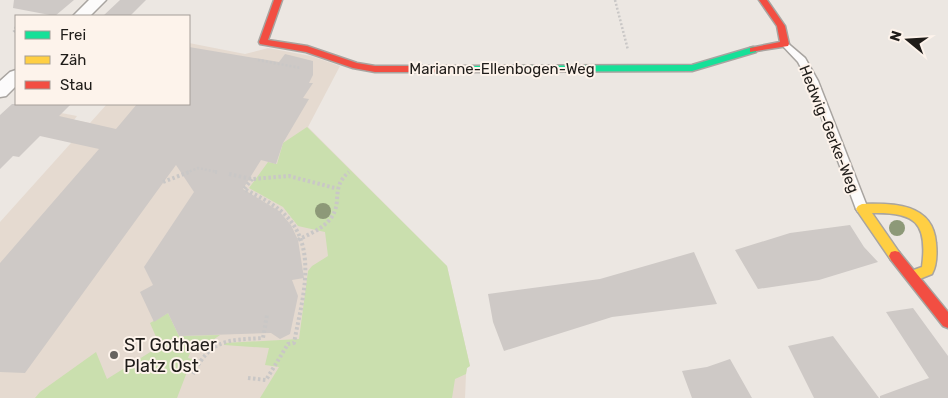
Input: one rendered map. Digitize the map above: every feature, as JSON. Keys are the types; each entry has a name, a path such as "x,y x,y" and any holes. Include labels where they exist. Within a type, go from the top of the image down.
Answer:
{"street":[{"path":"82,15 98,0"},
{"name":"Marianne-Ellenbogen-Weg","path":"278,0 263,42 307,49 368,69 692,68 764,47 785,44"},
{"name":"Hedwig-Gerke-Weg","path":"763,0 784,32 785,44"},
{"path":"0,91 15,77"},
{"name":"Hedwig-Gerke-Weg","path":"912,276 924,274 928,270 931,238 924,225 914,216 900,209 884,207 862,209 882,240 948,322"}],"lane":[{"name":"Hedwig-Gerke-Weg","path":"785,44 802,60 813,81 862,209"}],"path":[{"path":"615,0 633,68"},
{"path":"163,182 198,168 217,172"},
{"path":"300,239 332,218 336,209 335,188 338,180 349,172"},
{"path":"229,174 252,179 289,176 335,188"},
{"path":"248,378 266,380 288,344 294,343 307,256 292,221 280,208 244,189 252,179"},
{"path":"193,374 201,355 222,340 263,338 267,315"}],"shaded area":[{"path":"190,43 245,54 268,48 311,56 340,66 308,127 447,266 470,366 467,368 466,374 465,398 0,398 0,222 71,143 56,112 77,116 74,120 90,123 106,105 190,105"}],"green space":[{"path":"307,127 447,266 470,366 467,368 466,374 455,379 452,398 260,398 279,367 265,365 269,348 224,345 224,343 299,339 308,271 312,266 328,256 325,232 298,226 283,207 249,188 268,162 277,164 283,143"},
{"path":"168,313 179,336 220,335 206,345 193,345 188,358 192,359 177,398 35,398 40,392 96,352 107,379 160,346 150,323"}],"building":[{"path":"14,0 74,0 56,15 13,8"},
{"path":"120,0 146,0 131,15 104,15"},
{"path":"190,47 279,62 285,54 313,61 313,75 309,83 313,83 303,98 309,99 283,143 276,164 261,160 243,189 279,211 291,225 298,240 304,278 292,280 298,296 290,334 280,339 271,333 179,336 168,313 154,322 140,292 153,285 144,267 194,192 176,165 25,373 0,372 0,263 99,149 40,136 19,157 13,156 0,169 0,115 12,104 70,105 59,116 116,129 136,105 190,105"},
{"path":"850,225 864,247 878,262 819,280 758,289 735,250 790,233"},
{"path":"694,252 717,304 612,317 504,351 493,322 488,294 600,279"},
{"path":"913,308 948,356 948,398 880,398 880,396 929,378 886,312"},
{"path":"833,336 879,398 814,398 788,346"},
{"path":"730,359 752,398 692,398 682,371 707,367"}],"traffic: fast":[{"path":"463,69 692,68 753,50"}],"traffic: slow":[{"path":"895,256 862,209 880,208 908,212 918,217 925,225 929,236 928,270 912,276"}],"traffic: jam":[{"path":"278,0 263,42 307,49 356,66 375,69 463,69"},
{"path":"753,50 785,44 781,26 763,0"},
{"path":"895,256 948,322"}],"place":[{"name":"ST Gothaer Platz Ost","path":"114,355"}]}
